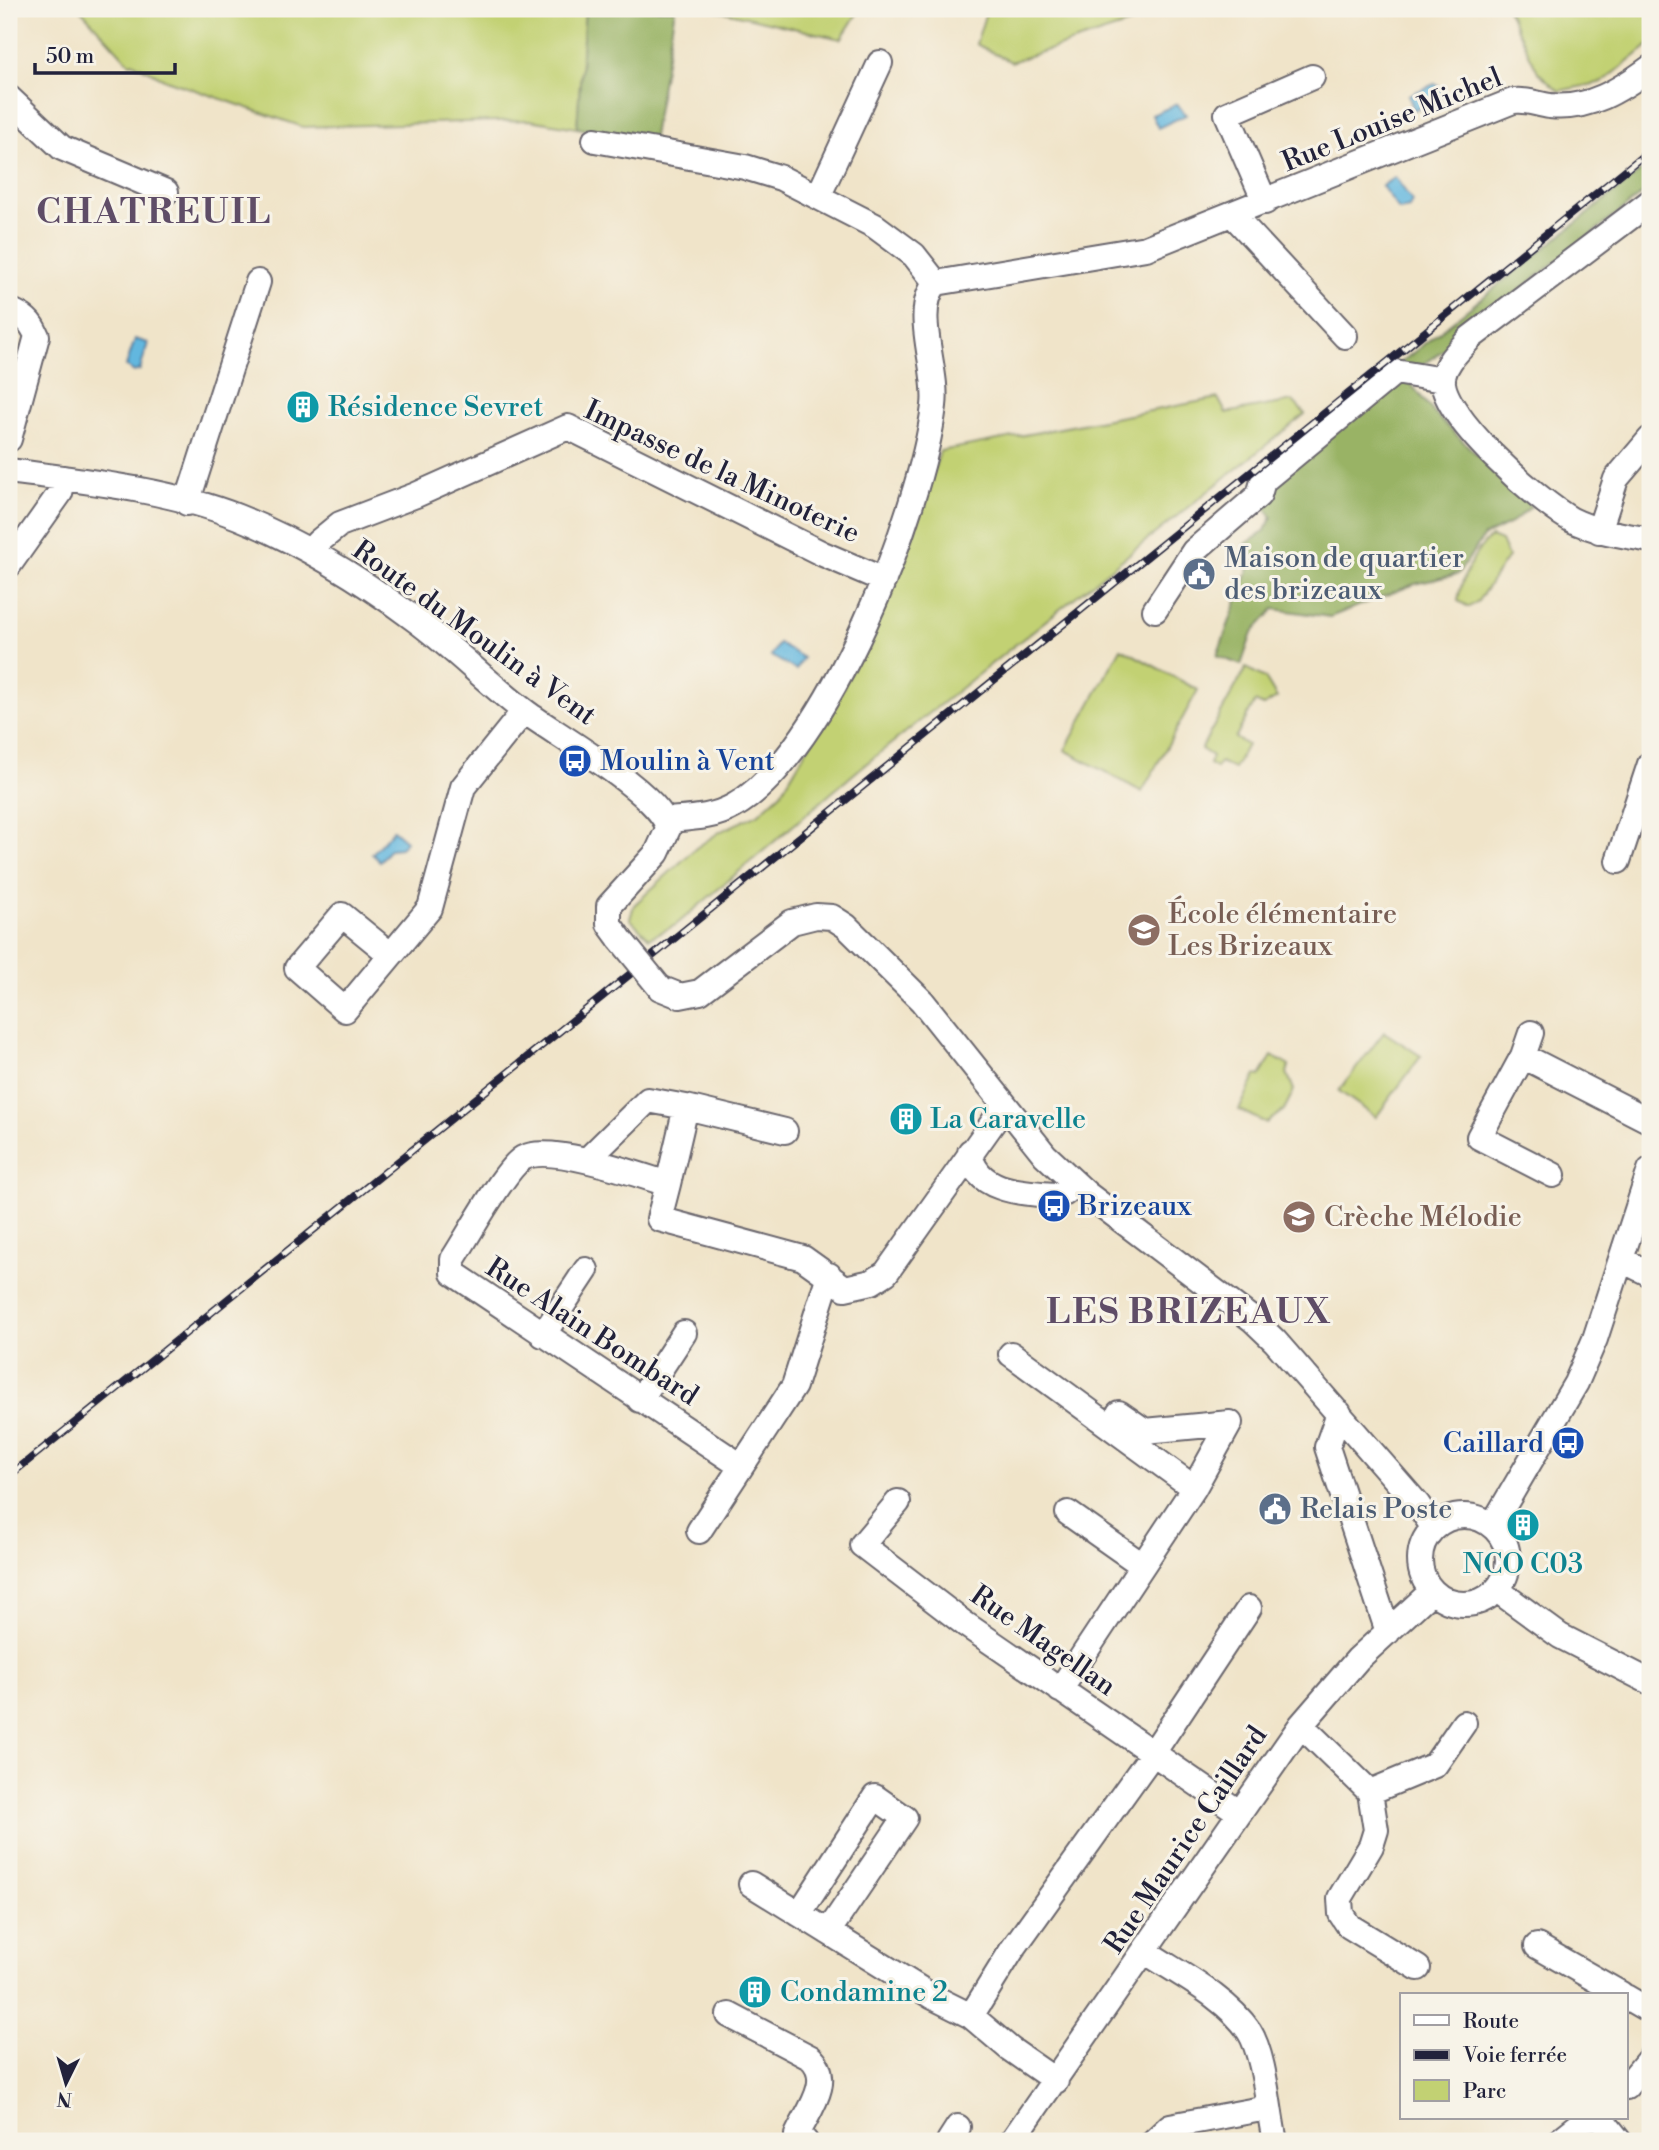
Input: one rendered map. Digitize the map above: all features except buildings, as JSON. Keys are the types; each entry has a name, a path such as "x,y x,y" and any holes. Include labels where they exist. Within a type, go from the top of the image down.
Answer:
{"street":[{"path":"819,195 880,64"},
{"name":"Rue Louise Michel","path":"936,283 1122,253 1179,237 1513,101 1526,99 1547,106 1590,103 1610,94 1650,68"},
{"path":"1265,202 1227,114 1312,77"},
{"path":"9,98 62,148 166,192"},
{"path":"595,140 746,167 819,195 875,226 914,255 936,283 928,293 925,317 934,374 931,427 884,580 841,672 794,750 754,791 715,816 667,820 666,838 657,853 609,906 609,923 660,988 680,996 700,992 792,922 816,916 832,917 846,926 922,1001 1004,1107 1075,1184 1253,1320 1298,1364 1418,1505 1434,1528"},
{"path":"1650,202 1471,338 1447,363 1443,380 1443,393 1456,414 1516,479 1548,506 1599,531 1650,540"},
{"path":"1233,215 1345,336"},
{"path":"187,503 258,282"},
{"path":"9,310 22,315 31,323 37,337 9,439"},
{"path":"1155,610 1194,551 1259,495 1263,481 1395,372 1443,380"},
{"name":"Impasse de la Minoterie","path":"311,552 318,542 340,524 416,495 568,427 811,548 884,580"},
{"path":"1599,531 1616,479 1650,439"},
{"name":"Route du Moulin à Vent","path":"9,471 64,478 187,503 234,516 311,552 414,618 524,711 641,794 667,820"},
{"path":"9,565 60,494 64,478"},
{"path":"391,955 430,908 463,787 524,711"},
{"path":"1618,861 1650,764"},
{"path":"1553,1175 1479,1137 1527,1044 1650,1121"},
{"path":"668,1184 587,1160 648,1100 785,1131"},
{"path":"686,1107 659,1219 803,1258 845,1288 873,1282 886,1273 1004,1107"},
{"path":"970,1152 975,1172 982,1180 996,1186 1056,1195 1065,1193 1075,1184"},
{"name":"Rue Alain Bombard","path":"587,1160 535,1154 514,1165 453,1259 453,1273 462,1282 741,1466"},
{"path":"1492,1526 1576,1383 1595,1339 1650,1170"},
{"path":"1622,1261 1650,1274"},
{"path":"543,1335 586,1270"},
{"path":"699,1531 794,1386 829,1275"},
{"path":"640,1399 684,1333"},
{"path":"1011,1354 1194,1488"},
{"path":"1045,1379 1070,1379 1145,1431 1230,1423 1194,1488 1060,1690"},
{"path":"1339,1413 1327,1447 1388,1632"},
{"name":"Rue Magellan","path":"898,1502 862,1545 965,1624 1240,1812"},
{"path":"1068,1513 1142,1565"},
{"path":"1456,1517 1481,1519 1492,1526 1504,1543 1509,1564 1497,1590 1486,1600 1472,1604 1443,1600 1432,1591 1420,1566 1425,1539 1434,1528 1456,1517"},
{"path":"1497,1590 1560,1636 1650,1682"},
{"name":"Rue Maurice Caillard","path":"1012,2141 1301,1726 1358,1659 1432,1591"},
{"path":"971,2016 1012,1950 1153,1753 1250,1608"},
{"path":"1370,1792 1435,1765 1464,1723"},
{"path":"1301,1726 1370,1792 1376,1830 1371,1846 1340,1898 1341,1914 1349,1926 1418,1968"},
{"path":"800,1914 875,1797 905,1818 828,1932"},
{"path":"751,1884 933,1997 971,2016 1010,2049 1056,2081"},
{"path":"1537,1946 1619,1993"},
{"path":"1146,1952 1226,2007 1249,2031 1258,2056 1275,2141"},
{"path":"1628,1998 1650,2011"},
{"path":"729,2015 811,2058 819,2066 821,2084 797,2135 805,2141"},
{"path":"1628,2085 1650,2058"},
{"path":"1154,2141 1170,2126 1267,2108"},
{"path":"1559,2141 1587,2119 1594,2118"},
{"path":"1601,2118 1619,2141"}],"green space":[{"path":"80,9 585,9 577,128 530,120 303,127 166,80 132,62 130,64"},
{"path":"585,9 675,9 652,142 577,128"},
{"path":"712,9 860,9 841,39"},
{"path":"987,9 1176,9 1011,62 976,44"},
{"path":"1507,9 1650,9 1650,44 1603,82 1559,91 1538,72"},
{"path":"1650,164 1650,188 1433,358 1404,375 1435,414 1531,507 1511,523 1484,536 1458,574 1415,584 1330,617 1274,609 1252,633 1241,665 1217,656 1249,568 1244,545 1264,532 1272,517 1256,495 1379,380"},
{"path":"1218,398 1226,413 1293,401 1305,414 862,767 676,925 649,938 630,919 634,905 696,848 721,831 758,814 781,793 841,692 914,532 940,451"},
{"path":"1491,537 1501,541 1508,557 1478,601 1469,607 1458,601 1462,584 1474,557"},
{"path":"1121,648 1198,690 1142,792 1065,750"},
{"path":"1246,668 1265,678 1277,698 1263,706 1255,702 1235,738 1247,745 1234,769 1220,762 1216,768 1209,764 1212,756 1201,749"},
{"path":"1384,1032 1421,1056 1376,1117 1339,1091"},
{"path":"1272,1056 1289,1066 1287,1073 1294,1090 1284,1110 1266,1123 1239,1110 1256,1075 1260,1076"}],"water":[{"path":"1435,84 1441,88 1441,98 1414,110 1408,95"},
{"path":"1177,104 1186,115 1158,128 1152,115"},
{"path":"1395,177 1412,201 1409,208 1399,210 1382,186"},
{"path":"135,339 148,343 140,370 134,372 126,366"},
{"path":"779,643 803,658 796,670 771,656"},
{"path":"393,830 406,841 400,848 390,849 380,861 372,854"}],"railway":[{"path":"9,1476 1650,150"}],"place":[{"name":"Résidence Sevret","path":"303,407"},
{"name":"Maison de quartier des brizeaux","path":"1199,574"},
{"name":"Moulin à Vent","path":"575,761"},
{"name":"École élémentaire Les Brizeaux","path":"1144,930"},
{"name":"La Caravelle","path":"906,1119"},
{"name":"Brizeaux","path":"1054,1206"},
{"name":"Crèche Mélodie","path":"1299,1217"},
{"name":"Caillard","path":"1568,1443"},
{"name":"Relais Poste","path":"1275,1509"},
{"name":"NCO C03","path":"1523,1525"},
{"name":"Condamine 2","path":"755,1992"}],"district":[{"name":"CHATREUIL","path":"154,212"},
{"name":"LES BRIZEAUX","path":"1189,1312"}]}
